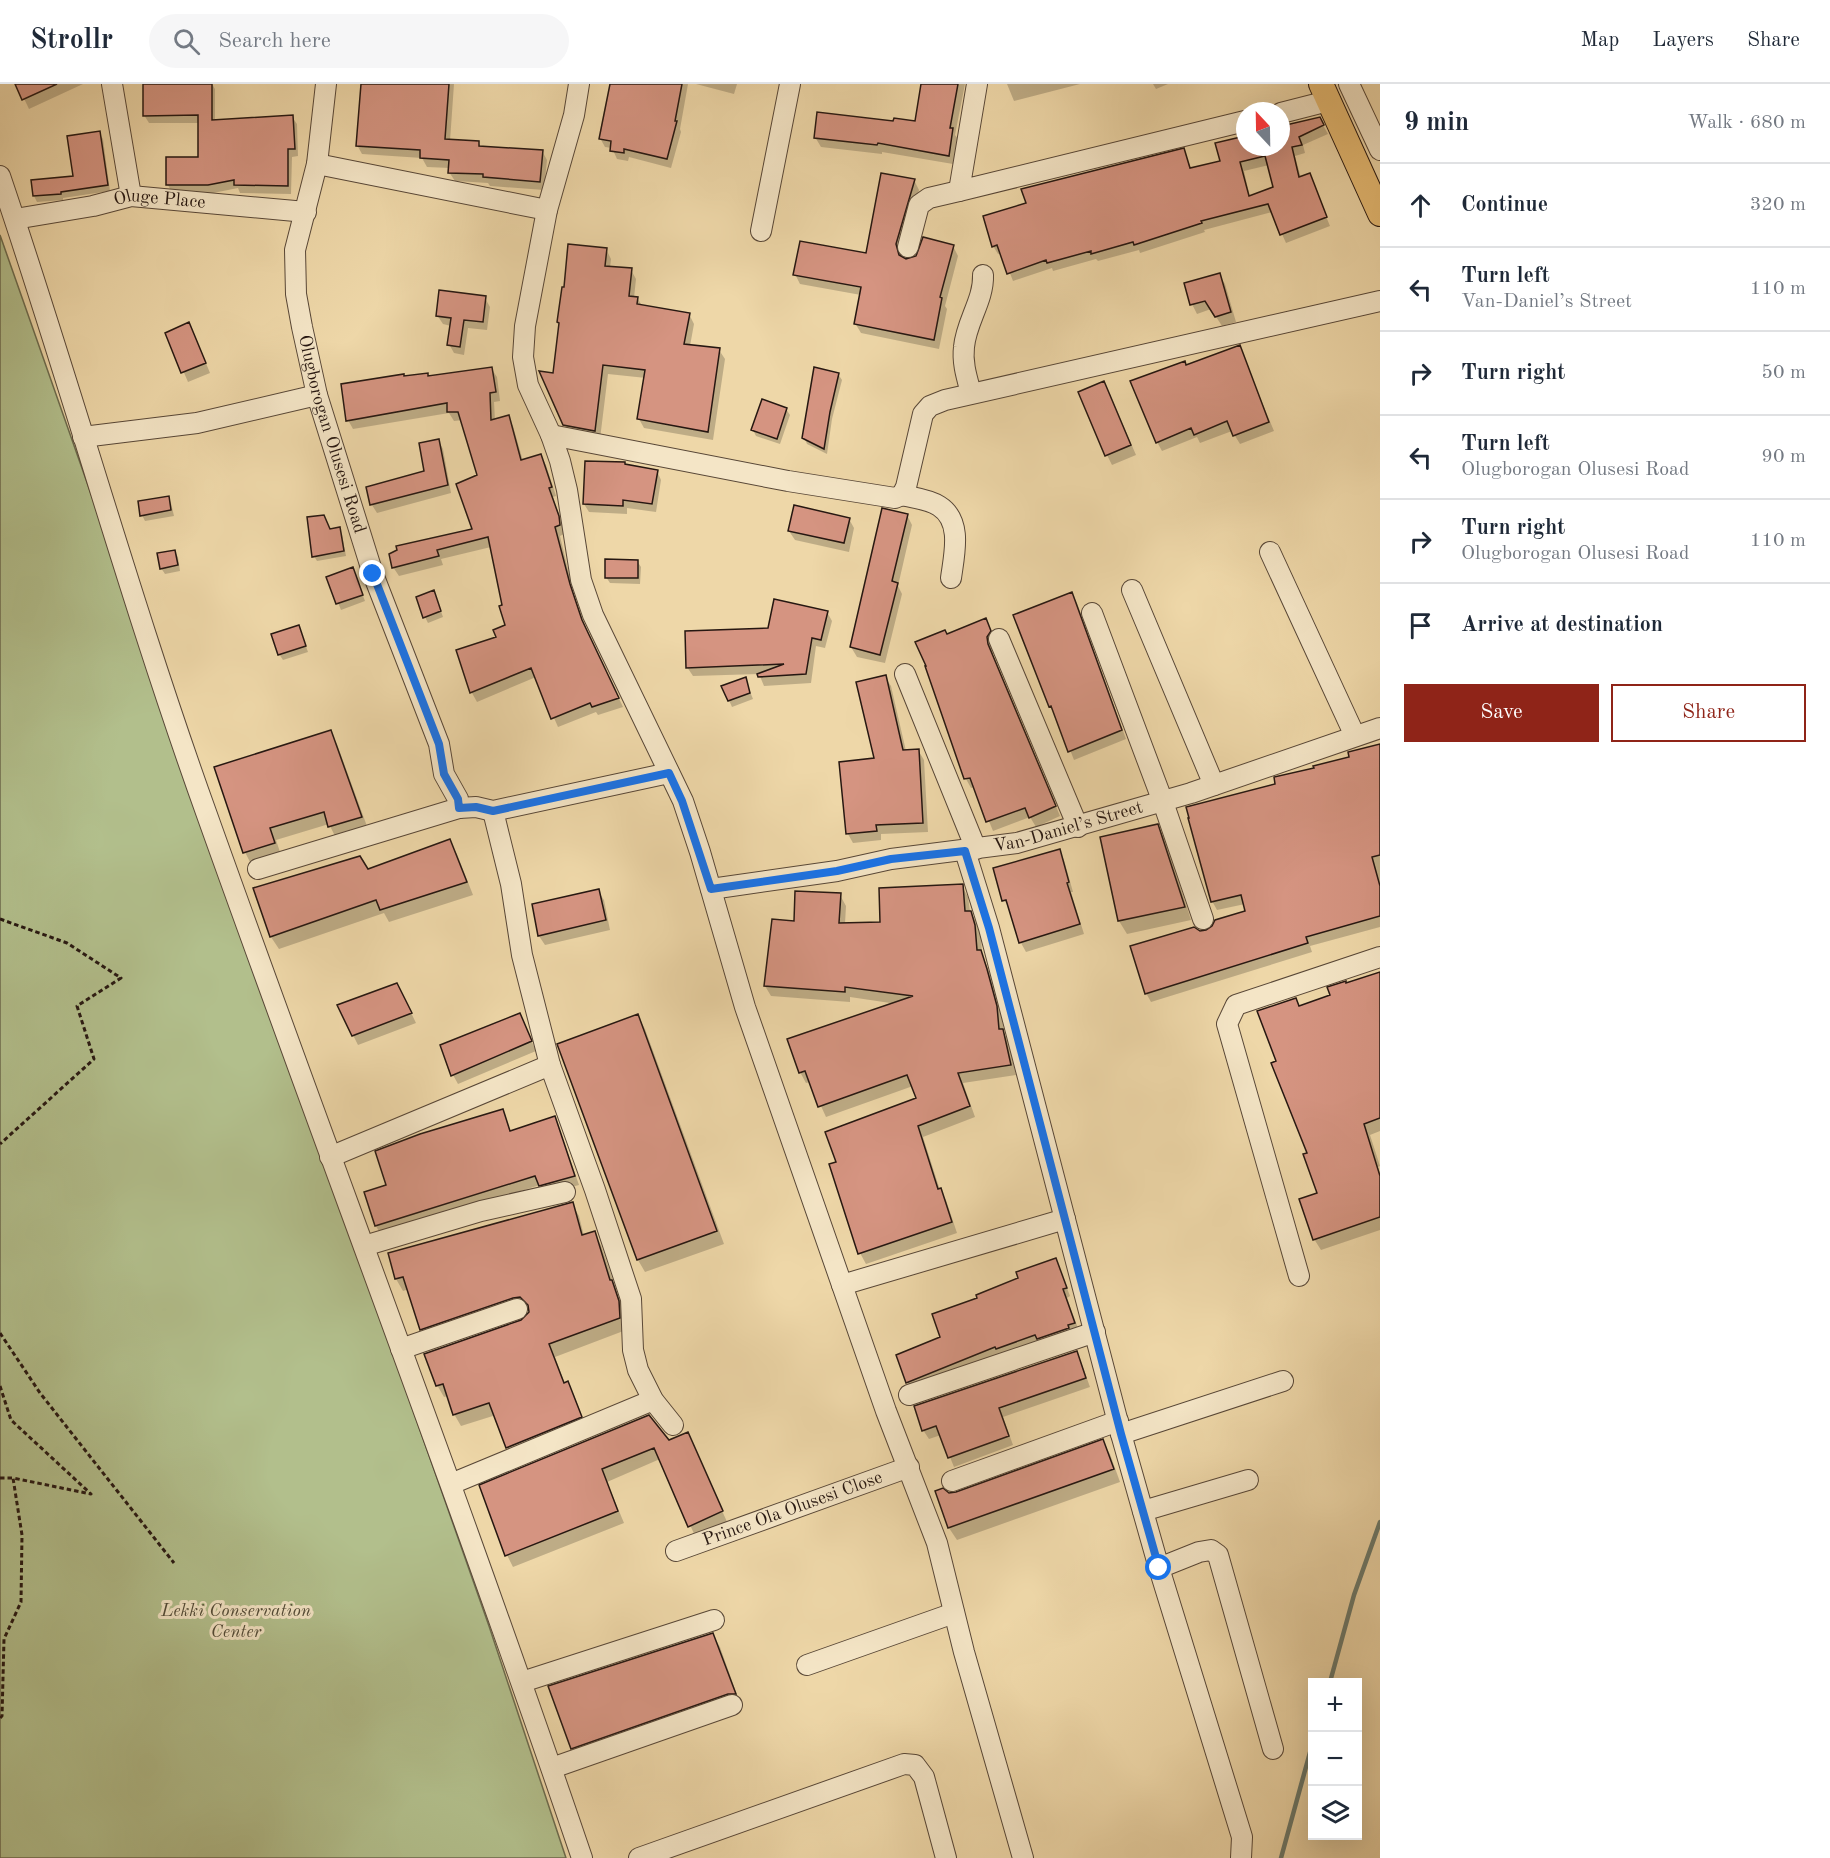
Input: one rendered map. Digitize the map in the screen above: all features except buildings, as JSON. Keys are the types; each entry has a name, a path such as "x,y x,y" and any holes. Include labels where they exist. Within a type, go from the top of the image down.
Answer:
{"main road":[{"path":"1325,93 1380,214"}],"street":[{"path":"112,84 131,196"},
{"name":"Olugborogan Olusesi Road","path":"326,84 316,164 306,213 295,250 296,294 317,395 373,574 439,744 444,774 458,799 459,808"},
{"path":"579,84 574,115 547,210 525,327 523,357 528,385 560,461 567,490 581,580 593,615 682,801 711,889 745,1007 886,1411 938,1543 954,1613 1023,1858"},
{"path":"761,231 790,84"},
{"path":"959,191 977,84"},
{"path":"1349,84 1380,150"},
{"path":"1290,109 1325,93"},
{"path":"1343,133 1367,122"},
{"path":"908,247 919,205 929,198 1236,123"},
{"path":"316,164 547,210"},
{"path":"0,176 120,557 206,813 451,1484 582,1858"},
{"name":"Oluge Place","path":"15,219 93,206 131,196 306,213"},
{"path":"971,393 964,367 963,348 984,286 983,275"},
{"path":"902,495 906,487 923,414 930,406 971,393 1380,301"},
{"path":"83,437 197,423 317,395"},
{"path":"551,435 886,498 902,495 939,506 949,514 954,527 955,544 951,578"},
{"path":"1270,552 1355,736"},
{"path":"1132,590 1214,785"},
{"path":"1092,613 1163,802 1203,919"},
{"path":"999,639 1078,827"},
{"path":"905,674 970,850 1119,1428 1159,1568 1242,1837 1241,1858"},
{"name":"Van-Daniel’s Street","path":"711,889 837,871 891,859 1017,843 1163,802 1380,728"},
{"path":"258,869 459,808 476,807 493,811 669,773"},
{"path":"493,811 511,884 522,956 550,1065 596,1190 631,1299 633,1350 638,1370 653,1400 673,1425"},
{"path":"1299,1276 1227,1024 1236,1005 1380,957"},
{"path":"330,1157 550,1065"},
{"path":"364,1246 481,1211 565,1192"},
{"path":"842,1285 1065,1219"},
{"path":"401,1349 517,1309"},
{"path":"909,1395 1095,1332"},
{"path":"952,1481 1119,1428 1282,1381"},
{"path":"451,1484 653,1400"},
{"name":"Prince Ola Olusesi Close","path":"676,1551 909,1467"},
{"path":"1143,1511 1248,1480"},
{"path":"1159,1568 1199,1552 1211,1550 1218,1555 1273,1749"},
{"path":"807,1665 954,1613"},
{"path":"522,1682 714,1620"},
{"path":"552,1768 732,1705"},
{"path":"639,1858 685,1850 904,1764 915,1765 924,1777 946,1858"}],"path":[{"path":"0,919 67,943 121,978 77,1006 93,1059 0,1144"},
{"path":"0,1333 40,1393 174,1563"},
{"path":"0,1386 11,1420 91,1494 13,1478 0,1478"},
{"path":"0,1718 2,1716 4,1639 21,1602 22,1535 13,1478"}],"green space":[{"name":"Lekki Conservation Center","path":"0,235 489,1626 566,1858 0,1858"}],"waterway":[{"path":"1331,1678 1354,1595 1380,1522"},
{"path":"1281,1858 1308,1760"}],"route":[{"path":"373,574 439,744 444,774 458,799 459,808 466,806 493,811 669,773 682,801 711,889 837,871 891,859 965,851 989,928 1115,1403 1121,1434 1159,1568"}]}
